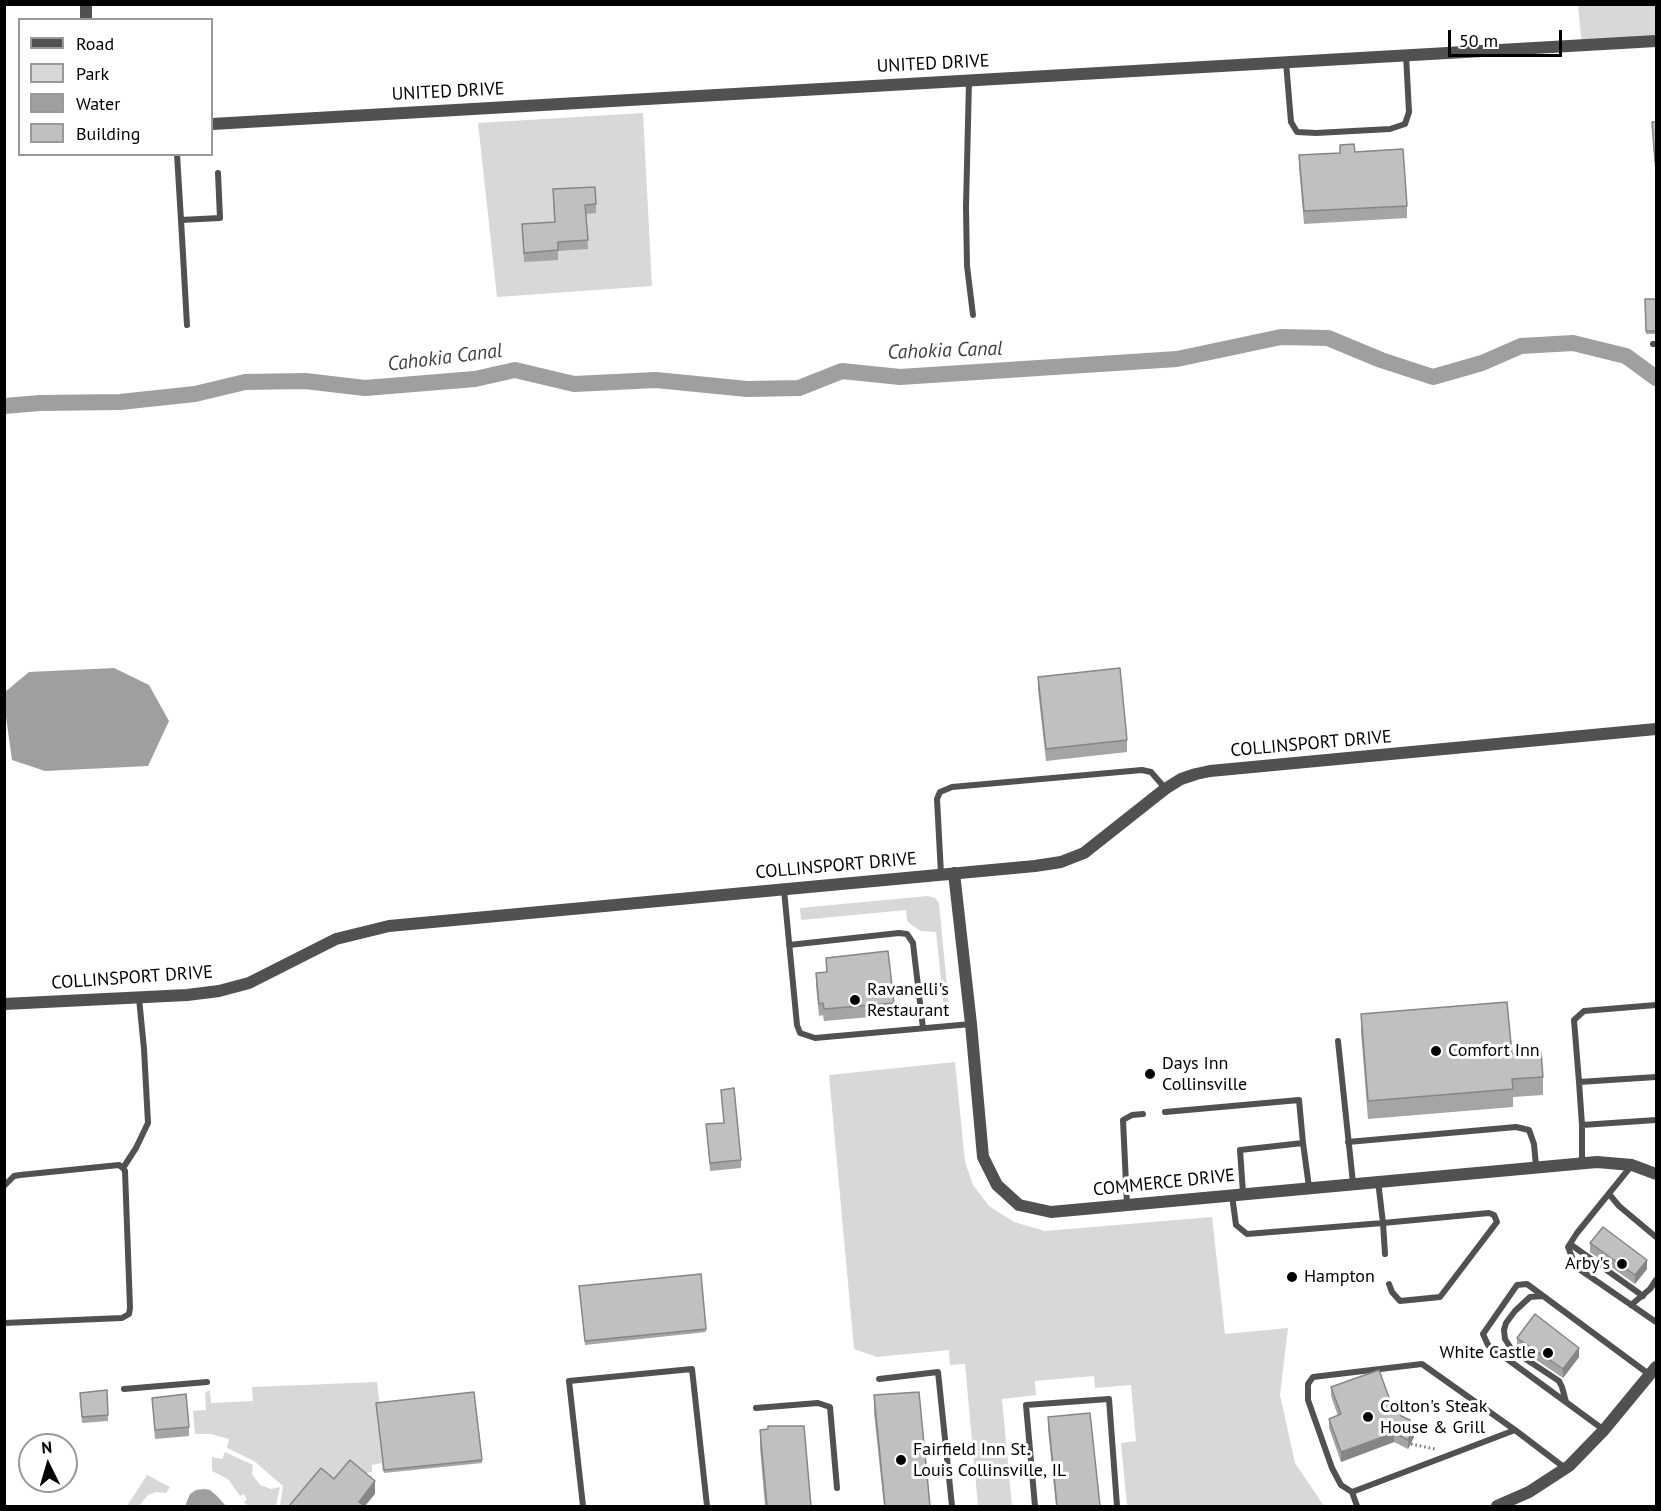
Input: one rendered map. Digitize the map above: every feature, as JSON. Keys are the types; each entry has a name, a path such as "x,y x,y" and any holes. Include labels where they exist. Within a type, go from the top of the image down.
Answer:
{"street":[{"name":"UNITED DRIVE","path":"213,124 1656,40"},
{"name":"COLLINSPORT DRIVE","path":"4,1004 139,998 219,991 249,983 336,939 389,926 1035,866 1069,859 1084,853 1165,789 1181,779 1210,771 1656,729"},
{"name":"COMMERCE DRIVE","path":"947,874 971,1023 982,1157 997,1185 1019,1205 1051,1212 1597,1162 1632,1165 1656,1174"},
{"path":"1497,1506 1528,1492 1582,1454 1653,1371"}],"lane":[{"path":"1286,62 1291,122 1298,132 1390,129 1405,124 1409,112 1406,55"},
{"path":"969,80 967,266 973,315"},
{"path":"177,156 187,325"},
{"path":"181,220 220,218 218,173"},
{"path":"947,874 937,799 940,792 952,787 1142,770 1151,772 1165,789"},
{"path":"784,889 797,1025 800,1033 815,1038 971,1023"},
{"path":"789,945 907,934 913,943 923,1028"},
{"path":"123,1168 148,1123 139,998"},
{"path":"1582,1163 1582,1125 1574,1020 1584,1011 1656,1005"},
{"path":"1338,1041 1353,1183"},
{"path":"1579,1082 1656,1077"},
{"path":"1164,1112 1299,1100 1309,1188"},
{"path":"1127,1205 1123,1120 1132,1115 1143,1114"},
{"path":"1582,1125 1656,1120"},
{"path":"1348,1142 1516,1127 1528,1130 1534,1144 1536,1166"},
{"path":"1303,1143 1239,1150 1236,1226 1247,1234 1489,1213 1494,1215 1497,1222 1440,1297 1400,1300 1392,1292 1389,1284"},
{"path":"4,1186 14,1176 20,1175 118,1165 126,1171 129,1314 122,1318 4,1323"},
{"path":"1569,1246 1632,1165"},
{"path":"1378,1181 1385,1254"},
{"path":"1609,1194 1619,1206 1656,1237"},
{"path":"1569,1246 1643,1296"},
{"path":"1569,1246 1576,1267 1656,1322"},
{"path":"1631,1305 1643,1296 1656,1280"},
{"path":"1604,1430 1488,1345 1483,1334 1517,1286 1527,1284 1653,1371"},
{"path":"1543,1296 1530,1297 1515,1311 1506,1323 1505,1339 1512,1350 1559,1381 1566,1402"},
{"path":"1357,1506 1352,1492 1341,1485 1332,1468 1308,1400 1308,1384 1313,1377 1422,1364 1564,1468"},
{"path":"583,1506 569,1381 692,1369 707,1506"},
{"path":"879,1378 938,1372 952,1506"},
{"path":"124,1389 207,1382"},
{"path":"1035,1506 1026,1405 1109,1399 1117,1506"},
{"path":"756,1408 818,1403 830,1407 837,1488"},
{"path":"1352,1492 1515,1430"}],"path":[{"path":"1410,1444 1442,1449"}],"green space":[{"path":"1578,5 1656,5 1656,41 1582,45"},
{"path":"643,113 652,286 497,297 478,123"},
{"path":"928,896 935,898 939,903 950,1017 945,1018 936,932 921,931 913,926 907,921 906,910 801,920 800,908"},
{"path":"955,1062 965,1162 973,1185 989,1206 1014,1222 1045,1231 1212,1217 1225,1334 1288,1328 1280,1395 1295,1463 1324,1506 1127,1506 1121,1443 1136,1441 1131,1385 1095,1388 1094,1376 1035,1381 1036,1395 1002,1399 1012,1506 978,1506 965,1364 950,1365 949,1350 877,1357 854,1349 829,1075"},
{"path":"377,1382 387,1471 382,1472 382,1463 372,1465 372,1472 366,1473 367,1476 372,1475 373,1486 375,1486 372,1490 280,1506 283,1486 254,1461 227,1448 229,1439 211,1434 195,1434 193,1411 206,1410 205,1393 208,1391 210,1391 211,1403 253,1401 252,1387"},
{"path":"225,1452 253,1465 252,1474 260,1485 271,1489 280,1487 276,1506 248,1506 244,1502 247,1500 244,1494 240,1496 228,1479 212,1471 212,1457 222,1459"},
{"path":"147,1475 170,1487 166,1493 156,1492 148,1495 139,1506 127,1506"}],"water":[{"path":"114,668 149,685 169,721 148,766 45,771 12,760 5,710 5,692 29,672"},
{"path":"204,1489 210,1490 226,1506 185,1506 190,1494"}],"building":[{"path":"1652,122 1656,122 1656,161 1655,161"},
{"path":"1354,144 1355,152 1403,149 1407,206 1304,211 1299,155 1340,153 1340,145"},
{"path":"595,187 596,204 585,205 588,240 558,242 558,250 524,253 522,224 555,222 553,189"},
{"path":"1645,299 1656,299 1656,331 1646,331"},
{"path":"1120,668 1127,740 1046,749 1038,677"},
{"name":"Ravanelli's Restaurant","path":"888,951 894,1003 824,1009 823,1003 819,1004 816,973 827,972 826,958"},
{"name":"Comfort Inn","path":"1507,1002 1512,1054 1541,1052 1543,1077 1512,1079 1513,1089 1368,1101 1361,1014"},
{"path":"734,1088 741,1160 710,1163 706,1124 724,1123 721,1090"},
{"path":"1603,1227 1647,1260 1635,1275 1590,1243"},
{"path":"701,1274 706,1329 585,1341 579,1286"},
{"name":"White Castle","path":"1535,1314 1579,1348 1563,1369 1517,1338"},
{"name":"Colton's Steak House & Grill","path":"1379,1370 1391,1403 1396,1402 1401,1416 1410,1420 1408,1426 1414,1428 1408,1440 1394,1433 1341,1452 1329,1419 1341,1414 1331,1387"},
{"path":"107,1390 108,1415 82,1417 80,1393"},
{"path":"474,1392 482,1460 384,1470 376,1403"},
{"name":"Fairfield Inn St. Louis Collinsville, IL","path":"919,1392 930,1506 885,1506 874,1395"},
{"path":"186,1394 189,1427 155,1430 152,1398"},
{"path":"1090,1413 1100,1506 1057,1506 1048,1417"},
{"path":"768,1426 804,1426 811,1506 767,1506 760,1430 768,1429"},
{"path":"350,1460 375,1481 359,1502 362,1506 289,1506 321,1468 334,1479"}],"waterway":[{"name":"Cahokia Canal","path":"4,406 120,402 195,394 245,382 305,381 365,388 475,379 515,370 574,384 656,380 747,389 799,388 842,371 900,377 1177,359 1281,337 1328,338 1381,360 1433,377 1482,363 1521,346 1573,343 1626,356 1656,378"}],"place":[{"name":"Ravanelli's Restaurant","path":"855,1000"},
{"name":"Comfort Inn","path":"1436,1051"},
{"name":"Days Inn Collinsville","path":"1150,1074"},
{"name":"Arby's","path":"1622,1264"},
{"name":"Hampton","path":"1292,1277"},
{"name":"White Castle","path":"1548,1353"},
{"name":"Colton's Steak House & Grill","path":"1368,1417"},
{"name":"Fairfield Inn St. Louis Collinsville, IL","path":"901,1460"}]}
